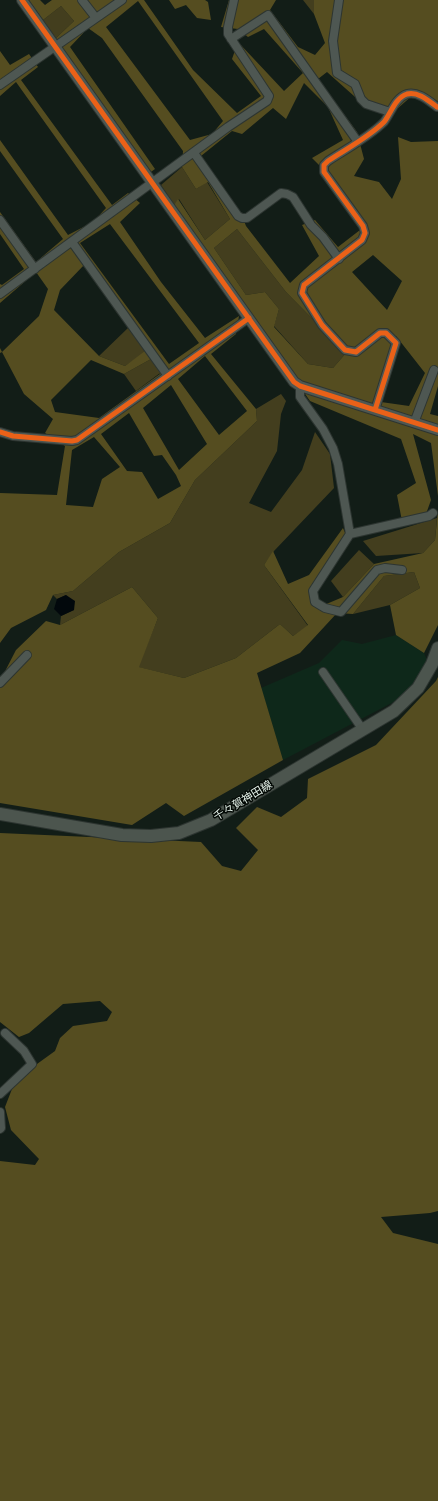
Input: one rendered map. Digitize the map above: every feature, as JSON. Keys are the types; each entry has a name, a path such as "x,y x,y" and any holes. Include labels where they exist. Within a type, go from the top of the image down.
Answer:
{"main road":[{"name":"千々賀神田線","path":"0,814 122,835 151,836 179,833 211,820 394,711 418,688 432,664 438,648"}],"street":[{"path":"22,0 294,382 300,386 438,430"},
{"path":"82,0 96,18"},
{"path":"0,85 122,0"},
{"path":"0,294 228,127 267,101 269,96 228,34 228,27 234,0"},
{"path":"339,0 333,42 337,73 355,84 361,99 366,104 390,112"},
{"path":"231,39 268,15 358,142"},
{"path":"375,410 396,343 386,333 380,333 356,352 345,350 322,326 302,293 304,285 362,240 365,233 363,226 324,172 324,165 358,142 384,121 402,96 409,93 418,94 437,107"},
{"path":"194,153 238,216 247,218 281,193 287,194 293,197 311,225 323,237 339,259"},
{"path":"0,220 35,269"},
{"path":"72,242 168,376"},
{"path":"0,432 13,436 72,442 77,440 249,318"},
{"path":"414,423 434,370"},
{"path":"300,386 300,397 323,429 333,448 338,464 350,534 313,591 315,602 325,608 341,612 377,570 386,568 402,570"},
{"path":"350,534 428,516 433,513"},
{"path":"0,684 27,655"},
{"path":"322,672 363,730"},
{"path":"0,1094 32,1064 24,1051 5,1033"},
{"path":"0,1112 0,1128"}],"shaded area":[{"path":"28,0 40,0 45,5 52,0 144,0 193,70 237,113 261,96 232,59 238,42 284,91 303,73 264,29 248,37 238,29 221,27 229,0 276,0 270,10 298,47 315,55 325,43 314,14 314,0 438,0 438,106 414,94 397,109 363,104 327,72 318,79 357,132 364,159 354,176 379,182 392,199 401,179 398,137 411,142 438,141 438,386 430,414 438,416 438,496 431,443 413,434 431,500 426,514 402,521 397,495 416,483 401,439 310,401 174,205 178,199 205,240 230,219 208,182 196,189 182,167 183,151 102,38 88,28 70,47 155,169 148,174 55,39 74,21 61,6 43,20","holes":["138,1 223,121 212,134 190,140 106,27","304,83 328,107 343,140 312,158 328,174 362,219 360,230 338,247 315,220 302,225 319,256 290,283 246,226 241,213 201,156 232,131 242,134 273,108 286,119","237,229 286,292 346,353 333,368 308,364 274,327 279,309 265,292 246,295 214,248","373,255 402,281 387,310 352,272","396,336 425,373 409,406 374,401"]},
{"path":"169,0 205,0 208,2 211,20 197,18 186,5 175,9"},
{"path":"303,0 314,0 314,14"},
{"path":"61,6 74,21 55,39 43,20"},
{"path":"0,51 10,65 29,54 38,67 21,80 112,205 128,193 140,203 120,222 161,282 205,338 239,316 236,334 211,354 256,409 257,421 195,480 170,523 119,552 73,591 53,595 46,610 11,628 0,643 0,493 57,495 65,446 45,433 53,419 24,394 2,352 39,316 48,289 36,272 0,303 0,284 2,285 24,269 0,234 0,212 36,262 63,239 0,151 0,140 68,235 93,222 106,208 16,82 0,96","holes":["110,224 199,343 169,364 80,243","84,265 145,351 125,366 99,356 54,310 60,290","205,356 247,411 219,435 178,379","151,359 160,374 99,418 55,412 51,400 91,360 124,374","171,385 207,444 179,470 143,408","129,413 154,456 162,455 176,475 181,486 158,499 142,472 127,471 101,434","94,437 120,467 102,479 93,507 66,505 72,450"]},
{"path":"182,167 196,189 207,182 230,219 205,240 179,199 174,205 161,185"},
{"path":"237,229 286,292 346,353 333,368 308,364 274,326 279,309 265,292 246,295 214,248"},
{"path":"128,328 146,352 125,366 99,356"},
{"path":"151,359 160,373 136,391 124,374"},
{"path":"281,394 286,401 281,414 277,451 249,503 271,512 302,470 315,432 330,454 334,488 274,551 264,565 308,626 293,636 280,624 236,658 184,678 138,667 158,618 132,587 60,625 61,616 74,610 66,595 57,599 53,595 73,591 119,552 170,523 195,480 257,421 256,409"},
{"path":"438,510 438,625 424,653 396,635 390,605 420,588 414,572 384,576 353,614 337,613 300,653 257,673 283,760 184,816 166,803 132,825 0,803 0,681 16,650 46,621 60,625 132,587 158,618 139,667 184,678 236,658 280,624 293,636 308,625 264,565 273,551 288,584 309,575 343,528 346,535 315,593 324,605 343,597 374,564 423,553 435,540"},
{"path":"437,518 435,540 423,553 376,556 363,541"},
{"path":"359,550 374,564 343,597 331,581"},
{"path":"414,572 420,588 390,605 353,614 384,576"},
{"path":"66,595 75,601 74,610 61,616 54,609 57,599"},
{"path":"396,635 424,653 428,663 403,697 283,760 261,688 319,663 342,640 362,644"},
{"path":"438,677 438,1211 381,1217 393,1233 438,1244 438,1501 0,1501 0,1161 35,1165 39,1159 11,1130 5,1107 12,1089 37,1064 55,1051 60,1038 73,1026 107,1021 112,1012 100,1001 63,1004 29,1033 19,1037 0,1022 0,833 201,842 222,866 241,871 258,850 236,828 257,807 281,817 307,798 308,779 376,745 436,681"}],"cycle path":[{"path":"22,0 294,382 300,386 438,430"},
{"path":"375,410 396,343 386,333 380,333 356,352 345,350 322,325 302,293 304,285 362,240 365,233 363,226 324,172 324,165 364,138 384,122 396,102 403,96 411,93 419,95 437,107"},
{"path":"0,432 13,436 72,441 77,440 249,318"}]}
